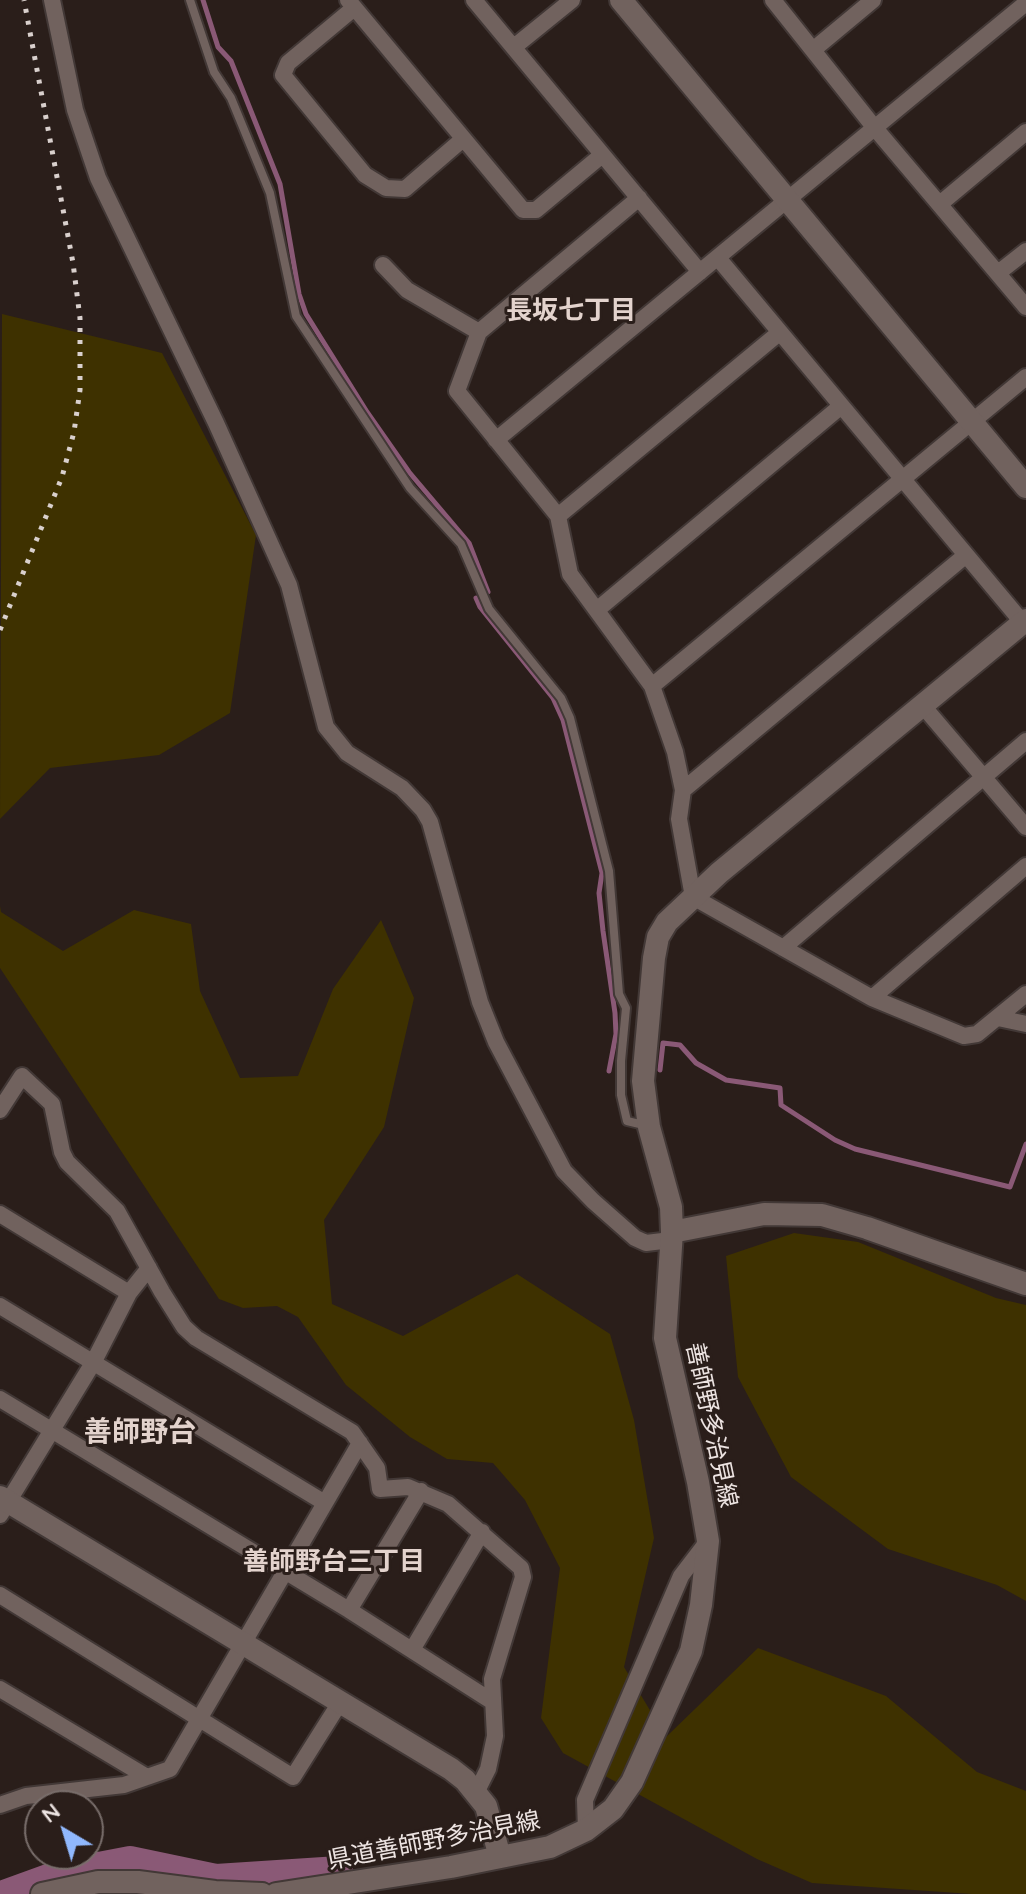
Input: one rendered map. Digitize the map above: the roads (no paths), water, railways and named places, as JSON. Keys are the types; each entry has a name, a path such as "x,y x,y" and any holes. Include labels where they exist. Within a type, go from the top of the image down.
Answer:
{"street":[{"path":"52,0 75,110 98,178 216,423 289,585 326,727 347,753 402,788 430,822 480,1002 496,1042 564,1171 635,1238 646,1243 764,1214 822,1215 1026,1284"},
{"path":"474,0 700,272"},
{"path":"514,47 572,0"},
{"path":"621,0 1026,487"},
{"path":"773,0 874,127 1026,307"},
{"path":"813,50 873,0"},
{"path":"496,440 1026,3"},
{"path":"463,139 405,189 386,188 365,175 283,75 288,63 351,4 523,210 536,210 602,155"},
{"path":"941,203 1026,132"},
{"path":"639,198 479,332 457,391 558,516 570,574 652,686 675,752 683,790 679,819 693,897 872,998 964,1036 977,1034 1026,994"},
{"path":"998,273 1026,251"},
{"path":"718,258 840,407 1025,622"},
{"path":"383,265 407,290 479,332"},
{"path":"558,516 779,333"},
{"path":"652,686 1026,377"},
{"path":"598,609 840,407"},
{"path":"683,790 966,555"},
{"name":"善師野多治見線","path":"628,1788 691,1651 701,1605 708,1541 698,1482 665,1338 671,1207 649,1127 644,1071 658,937 667,922 693,897 1025,622"},
{"path":"923,706 1026,827"},
{"path":"783,948 1026,741"},
{"path":"872,998 1026,866"},
{"path":"998,1018 1026,1024"},
{"path":"0,1110 22,1076 41,1091 52,1104 67,1162 117,1211 184,1327 196,1338 352,1432 377,1468 380,1489 408,1487 448,1504 521,1568 523,1577 492,1679 495,1736 488,1769 476,1793"},
{"path":"0,1214 129,1293"},
{"path":"149,1268 129,1293 93,1363 3,1505 243,1642 339,1704 451,1769 486,1806 500,1857"},
{"path":"0,1306 325,1503"},
{"path":"0,1399 349,1610 493,1702"},
{"path":"0,1805 26,1796 124,1785 170,1769 360,1443"},
{"path":"349,1610 421,1491"},
{"path":"412,1650 482,1532"},
{"path":"586,1830 585,1800 681,1576 708,1541"},
{"path":"0,1595 293,1777 339,1704"},
{"path":"2,1694 147,1777"},
{"name":"県道善師野多治見線","path":"276,1894 322,1889 550,1847 586,1830 613,1809 628,1788"},
{"path":"42,1894 98,1882 138,1882 215,1892 262,1894"}],"lane":[{"path":"190,0 214,72 231,98 270,193 296,316 410,488 461,544 489,609 561,698 570,718 609,871 619,994 626,1008 621,1095 627,1121 649,1127"}],"waterway":[{"path":"203,0 218,47 231,61 280,184 299,294 306,314 367,412 409,472 469,543 488,592"},
{"path":"476,598 553,698 563,720 602,873 599,893 616,1034 609,1071"},
{"path":"660,1070 663,1043 680,1045 696,1063 726,1080 780,1088 781,1105 835,1140 855,1149 1010,1187 1026,1144"},
{"path":"4,1894 62,1873 130,1860 216,1878 339,1870"}],"railway":[{"path":"0,630 62,477 74,432 80,390 80,318 73,263 24,0"}],"district":[{"name":"長坂七丁目","path":"571,311"},
{"name":"善師野台","path":"140,1433"},
{"name":"善師野台三丁目","path":"334,1562"}]}
